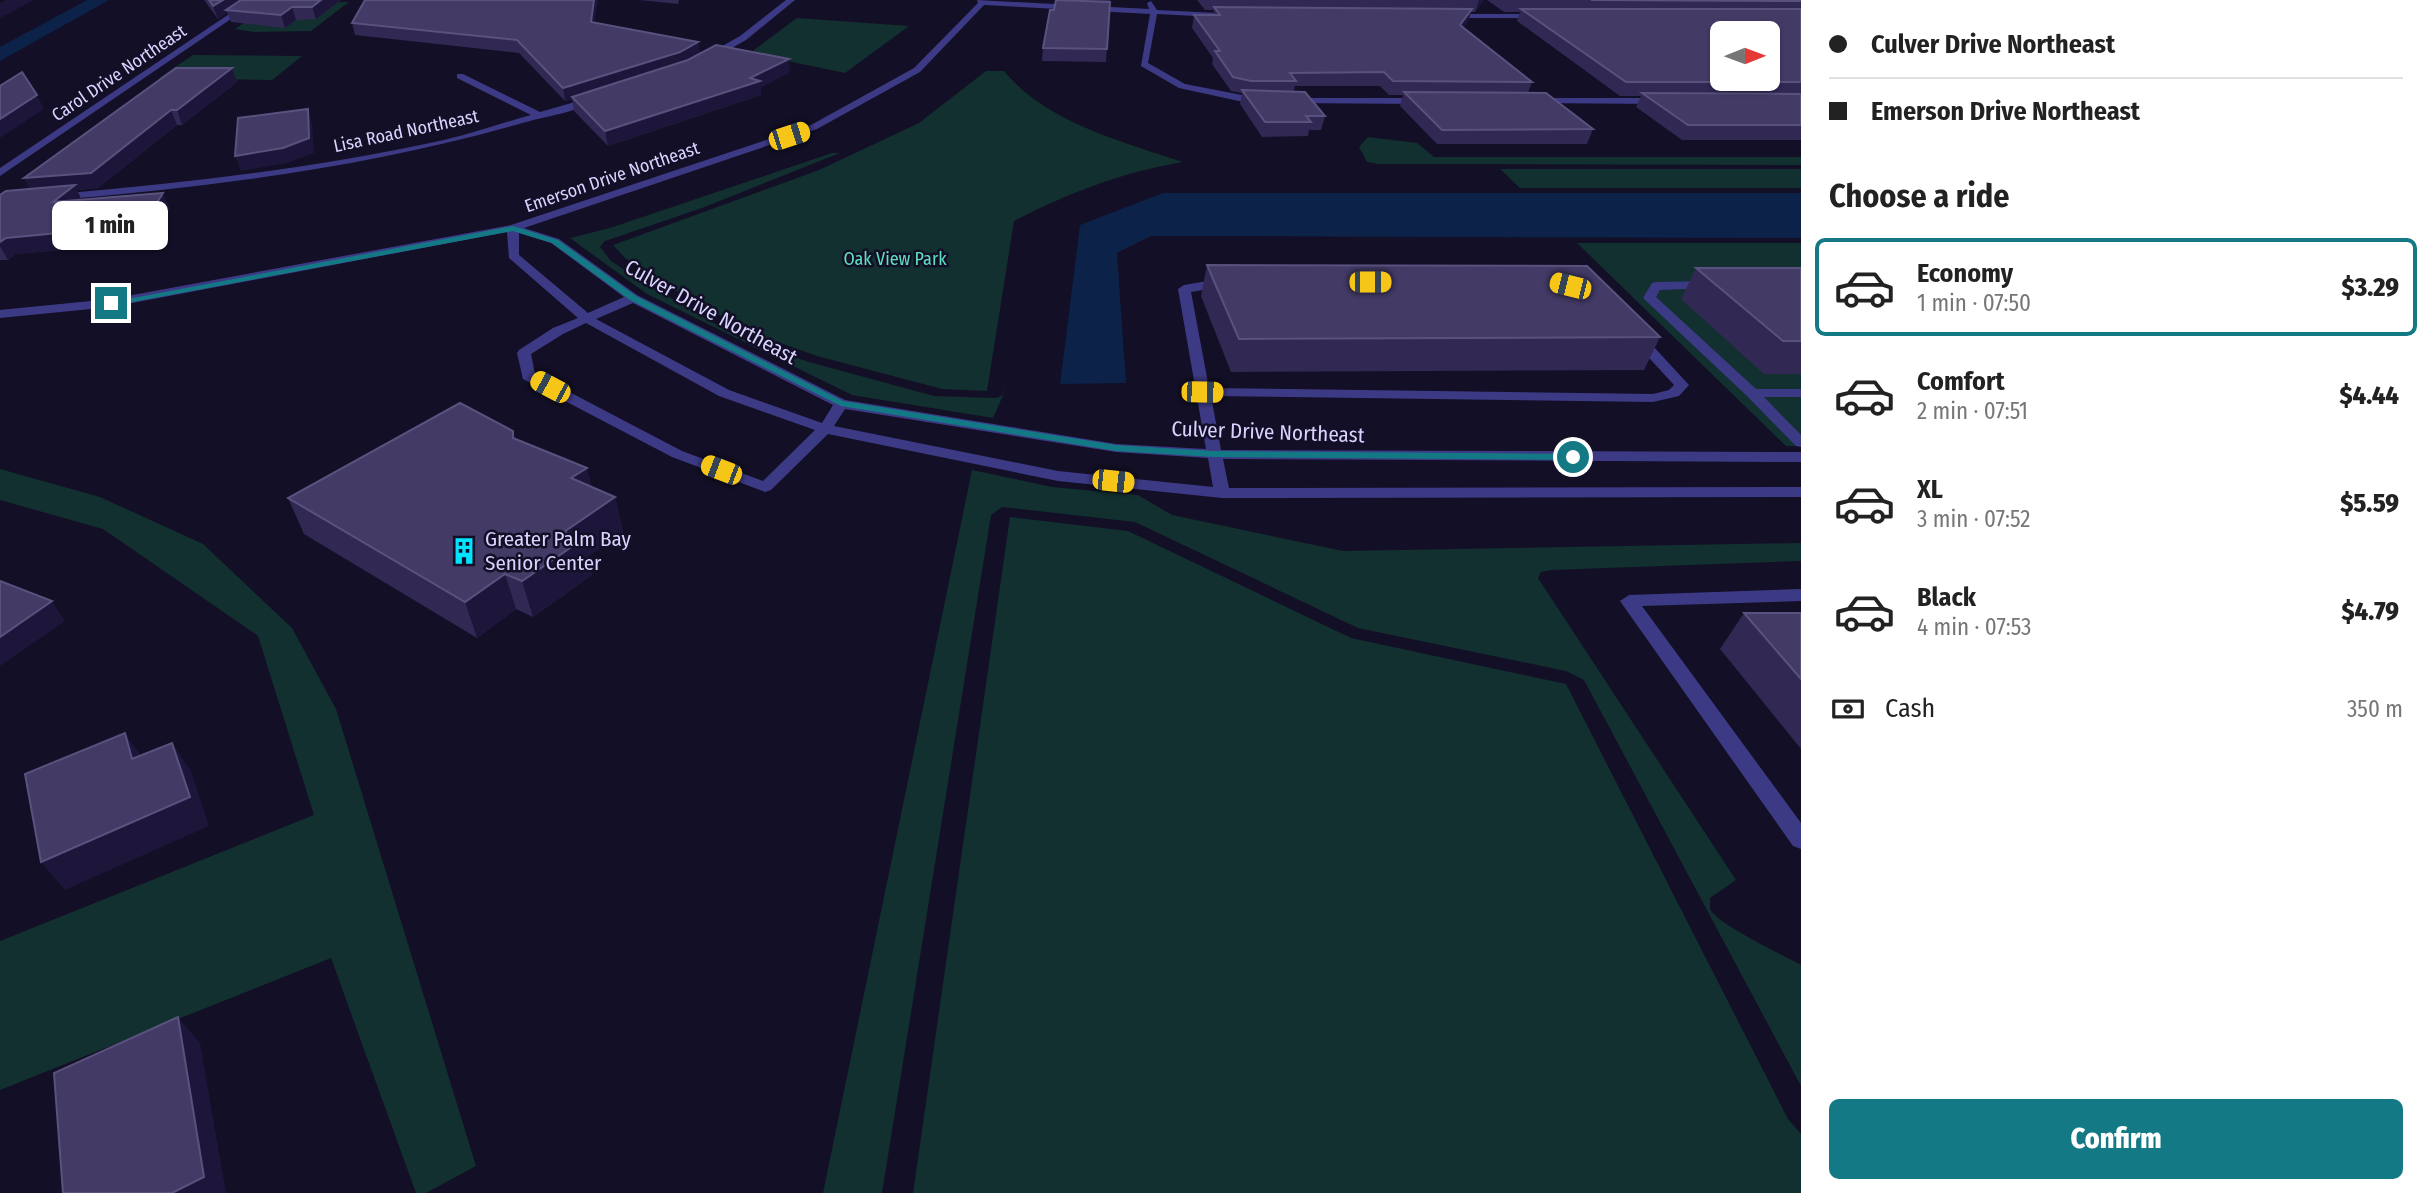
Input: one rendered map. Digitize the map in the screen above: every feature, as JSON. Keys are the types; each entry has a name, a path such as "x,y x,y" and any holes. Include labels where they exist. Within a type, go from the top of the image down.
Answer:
{"street":[{"name":"Carol Drive Northeast","path":"0,173 255,0"},
{"path":"698,63 743,38 791,0"},
{"path":"1150,0 1154,12 1144,64 1182,86 1248,100 1442,101"},
{"path":"981,1 1246,16"},
{"name":"Emerson Drive Northeast","path":"0,314 111,303 513,228 814,127 917,70 981,1"},
{"path":"1440,16 1551,16"},
{"path":"460,76 539,115"},
{"name":"Lisa Road Northeast","path":"41,199 179,187 319,166 446,142 604,97"},
{"path":"1525,101 1677,101"},
{"path":"513,228 513,256 587,319 724,393 825,429 1058,476 1222,492 1801,492"},
{"name":"Culver Drive Northeast","path":"513,228 555,241 633,298 841,404 1116,448 1213,454 1801,457"},
{"path":"1222,492 1184,289 1213,282 1240,282"},
{"path":"1726,285 1656,286 1649,298 1752,393 1801,443"},
{"path":"633,298 558,331 524,353 528,376 677,454 765,487 825,429 841,404"},
{"path":"1202,392 1653,398 1674,393 1682,385 1629,327"},
{"path":"1752,393 1801,393"},
{"path":"1801,595 1629,601 1801,840"}],"green space":[{"path":"349,2 311,31 254,32 235,29 272,3"},
{"path":"797,18 909,26 845,73 753,54 754,50"},
{"path":"193,55 302,56 272,80 159,78"},
{"name":"Oak View Park","path":"986,71 1004,71 1021,89 1041,104 1086,128 1183,162 1096,185 1014,221 987,391 942,389 817,356 749,332 652,277 624,257 613,245 819,170 919,123"},
{"path":"1368,137 1417,143 1434,157 1801,157 1801,165 1379,164 1367,162 1359,147"},
{"path":"832,153 840,153 702,208 605,241 600,247 611,261 640,280 739,338 809,362 934,396 996,398 1003,395 1005,383 1004,393 993,418 852,395 647,294 570,238 610,228"},
{"path":"1500,169 1801,169 1801,188 1520,188"},
{"path":"1577,243 1801,243 1801,446 1786,446"},
{"path":"0,469 100,497 203,544 292,628 336,709 476,1166 426,1193 416,1193 331,958 0,1090 0,941 314,815 258,636 103,529 0,500"},
{"path":"972,470 1052,487 1138,495 1172,515 1343,551 1801,543 1801,561 1551,570 1541,572 1538,578 1736,880 1710,898 1710,909 1737,930 1801,965 1801,1086 1584,680 1566,671 1358,628 1135,522 1002,507 991,515 882,1193 823,1193"},
{"path":"1010,517 1128,531 1351,638 1566,684 1788,1119 1801,1134 1801,1193 913,1193"}],"water":[{"path":"1163,193 1801,193 1801,238 1151,236 1117,253 1126,383 1060,384 1080,225"}],"building":[{"path":"209,0 223,0 213,6"},
{"path":"241,0 321,0 312,7 292,7 281,15 226,10"},
{"path":"365,0 594,0 591,22 698,42 680,52 563,88 517,40 352,23"},
{"path":"1056,0 1110,2 1107,49 1043,48 1050,10 1054,10"},
{"path":"1591,0 1801,0 1801,1"},
{"path":"1214,7 1472,9 1460,25 1532,82 1393,81 1384,72 1290,73 1296,81 1251,81 1233,77 1215,51 1220,51 1194,15 1220,15"},
{"path":"1521,9 1801,9 1801,82 1780,82 1780,21 1710,21 1710,82 1626,82"},
{"path":"716,45 789,59 750,78 760,81 605,131 572,97 688,60"},
{"path":"176,68 232,68 177,110 171,110 91,173 24,178"},
{"path":"22,72 37,95 0,119 0,86"},
{"path":"1242,90 1305,92 1325,116 1306,116 1311,122 1265,122"},
{"path":"1404,92 1546,93 1593,129 1442,130"},
{"path":"1642,93 1801,94 1801,125 1688,125"},
{"path":"308,109 309,138 283,148 235,156 238,118"},
{"path":"75,185 53,202 163,193 143,225 6,238 0,242 0,195 6,191"},
{"path":"1207,265 1587,266 1660,337 1239,339"},
{"path":"1696,268 1801,268 1801,341 1783,341"},
{"name":"Greater Palm Bay Senior Center","path":"460,403 513,431 513,438 587,468 571,478 615,497 564,532 583,539 522,581 505,574 465,602 288,498"},
{"path":"0,581 52,601 0,637"},
{"path":"1744,613 1801,613 1801,679"},
{"path":"125,733 132,759 172,743 190,797 41,862 25,774"},
{"path":"178,1017 204,1177 172,1193 63,1193 54,1073"}],"waterway":[{"path":"0,55 100,0"}],"place":[{"name":"Greater Palm Bay Senior Center","path":"464,551"}],"route":[{"path":"111,303 513,228 555,241 633,298 841,404 1116,448 1213,454 1573,457"}]}
